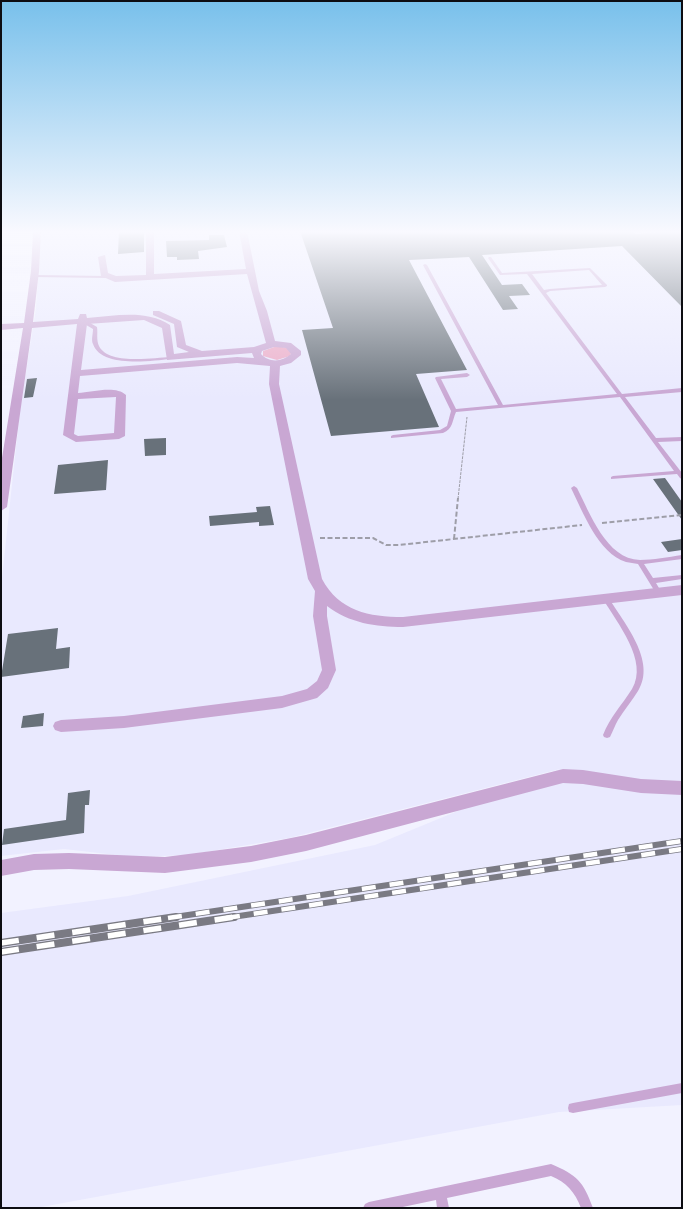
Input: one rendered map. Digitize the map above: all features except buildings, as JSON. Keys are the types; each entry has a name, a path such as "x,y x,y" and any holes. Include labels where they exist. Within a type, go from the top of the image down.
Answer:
{"street":[{"path":"1,507 33,287"},
{"path":"255,287 271,344"},
{"path":"1,327 140,312 162,314 179,325 181,346 183,348 213,352 257,352"},
{"path":"83,318 138,317 158,321 166,326 169,331 170,358 213,352"},
{"path":"74,396 116,393 121,395 119,436 80,439 69,437 70,408 74,396 83,318"},
{"path":"77,373 237,360 269,362 291,360 296,352 288,345 271,344 237,360"},
{"path":"257,352 258,358 269,362"},
{"path":"269,362 315,579 320,591 334,605 349,614 366,620 390,622 682,590"},
{"path":"61,726 124,722 282,702 312,694 323,684 329,670 320,616 320,591"},
{"path":"1,868 34,862 69,861 164,865 246,855 306,843 563,776 583,777 641,786 682,788"}],"lane":[{"path":"437,287 502,407"},
{"path":"540,287 680,474"},
{"path":"543,292 585,287"},
{"path":"83,318 95,328 95,345 101,352 132,360 170,358"},
{"path":"394,437 443,431 451,424 454,411 438,378 467,375"},
{"path":"454,411 682,390"},
{"path":"654,440 682,439"},
{"path":"613,478 680,474"},
{"path":"574,488 593,524 611,552 628,561 640,562 682,557"},
{"path":"640,562 659,593"},
{"path":"652,581 682,577"},
{"path":"606,599 637,652 642,673 638,686 612,722 607,735"},
{"path":"573,1108 682,1088"},
{"path":"369,1208 551,1170 566,1176 581,1191 587,1208"},
{"path":"440,1193 443,1208"}],"path":[{"path":"454,538 467,410"},
{"path":"306,537 373,538 386,544 399,545 682,515"}],"shaded area":[{"path":"37,287 682,287 682,1105 559,1112 36,1208 1,1208 1,913 128,896 375,845 560,769 289,838 188,855 134,857 64,849 1,856 1,587 20,410 36,308"},
{"path":"277,346 287,348 291,353 290,356 277,360 263,356 263,351"}],"railway":[{"path":"168,918 682,841"},
{"path":"226,918 682,849"},
{"path":"1,943 176,917"},
{"path":"1,952 234,917"}]}
